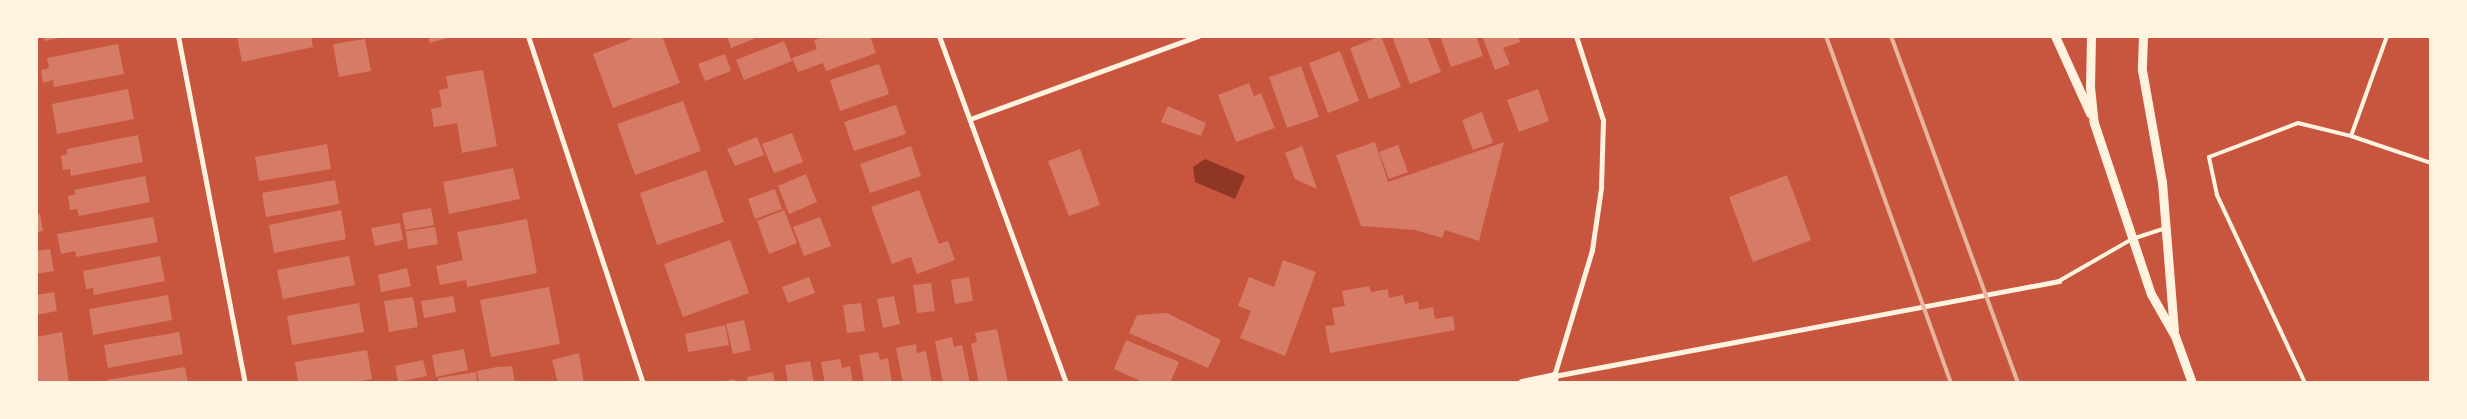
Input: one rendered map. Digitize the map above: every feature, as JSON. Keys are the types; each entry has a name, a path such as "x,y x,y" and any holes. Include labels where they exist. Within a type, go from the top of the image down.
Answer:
{"street":[{"path":"178,36 245,383"},
{"path":"528,36 643,383"},
{"path":"939,36 1066,383"},
{"path":"970,119 1198,36"},
{"path":"1553,379 1589,259 1602,188 1603,120 1576,36"},
{"path":"2055,36 2094,122 2151,294 2175,336 2192,383"},
{"path":"2092,36 2090,87 2094,122"},
{"path":"2143,36 2146,101 2162,182 2175,336"},
{"path":"1522,383 1553,379 2059,281"}],"lane":[{"path":"2351,136 2387,36"},
{"path":"2305,383 2217,195 2209,157 2298,122 2351,136 2431,163"},
{"path":"2059,281 2132,239 2167,228"}],"shaded area":[{"path":"1205,159 1245,176 1235,199 1195,182 1193,167"}],"building":[{"path":"43,36 65,36 65,37 44,41"},
{"path":"237,36 311,36 313,47 242,62"},
{"path":"428,36 450,36 451,37 430,43"},
{"path":"639,36 662,36 680,83 613,108 593,54"},
{"path":"727,36 761,36 731,48"},
{"path":"826,36 870,36 876,53 826,71 823,63 798,72 792,58 817,49 814,40"},
{"path":"1381,36 1401,87 1369,99 1350,48"},
{"path":"1392,36 1427,36 1441,72 1410,84"},
{"path":"1440,36 1476,36 1483,56 1451,67"},
{"path":"1482,36 1518,36 1520,42 1503,48 1510,64 1495,70"},
{"path":"365,39 371,71 339,77 333,44"},
{"path":"784,41 792,61 744,80 736,60"},
{"path":"118,44 124,74 54,87 53,80 43,83 41,70 49,68 47,58"},
{"path":"1340,51 1359,101 1328,113 1309,63"},
{"path":"725,54 731,71 705,81 698,64"},
{"path":"879,64 889,94 840,111 830,80"},
{"path":"1301,66 1319,117 1287,128 1269,77"},
{"path":"483,70 497,146 462,153 457,123 434,127 431,109 442,107 439,90 448,88 446,76"},
{"path":"1249,83 1254,96 1261,93 1275,128 1236,142 1218,95"},
{"path":"128,89 134,119 57,134 52,104"},
{"path":"1538,89 1549,121 1519,132 1507,100"},
{"path":"683,101 701,151 635,175 617,124"},
{"path":"896,105 906,134 854,151 844,122"},
{"path":"1168,106 1206,123 1201,136 1161,122"},
{"path":"1482,112 1493,143 1473,150 1462,120"},
{"path":"792,133 803,162 774,173 762,144"},
{"path":"138,135 143,162 71,176 70,169 63,170 61,156 67,154 67,149"},
{"path":"757,137 764,155 735,166 727,149"},
{"path":"1375,142 1388,182 1504,142 1479,241 1445,230 1442,238 1415,230 1361,226 1336,155"},
{"path":"327,144 331,169 259,181 255,157"},
{"path":"1398,145 1408,172 1389,179 1379,152"},
{"path":"911,146 921,176 870,193 860,164"},
{"path":"1302,146 1317,189 1295,179 1285,153"},
{"path":"1080,149 1100,205 1069,216 1048,161"},
{"path":"513,168 520,199 449,214 443,182"},
{"path":"706,170 724,222 657,245 640,193"},
{"path":"806,174 817,202 789,214 778,186"},
{"path":"1787,175 1811,240 1753,262 1729,197"},
{"path":"145,176 150,202 79,216 77,209 70,210 68,196 76,194 74,190"},
{"path":"335,180 339,204 266,217 262,193"},
{"path":"775,189 782,209 755,219 748,199"},
{"path":"919,190 939,244 948,241 955,260 917,274 911,257 892,264 871,207"},
{"path":"431,208 434,225 405,230 402,213"},
{"path":"341,210 346,239 274,253 269,225"},
{"path":"784,210 797,243 769,254 757,221"},
{"path":"36,214 40,214 43,231 36,232"},
{"path":"153,217 158,242 76,257 75,251 61,254 57,234"},
{"path":"820,217 831,246 804,256 793,227"},
{"path":"527,219 537,273 467,287 466,280 440,285 436,266 463,260 457,232"},
{"path":"400,223 403,240 375,246 371,228"},
{"path":"435,227 438,244 408,249 406,231"},
{"path":"730,240 749,293 683,317 664,264"},
{"path":"50,249 54,271 36,274 36,251"},
{"path":"160,256 165,281 94,295 93,288 86,289 83,271"},
{"path":"349,256 355,285 283,299 277,270"},
{"path":"1283,260 1316,272 1285,356 1240,338 1251,311 1238,306 1249,277 1274,287"},
{"path":"407,268 411,286 381,292 378,275"},
{"path":"809,277 815,293 788,303 782,287"},
{"path":"969,277 973,301 955,304 951,280"},
{"path":"931,283 935,311 917,313 913,285"},
{"path":"1369,286 1371,292 1388,289 1389,298 1403,295 1405,304 1418,301 1419,310 1433,307 1435,319 1453,316 1455,330 1330,353 1325,326 1335,325 1332,308 1345,306 1342,291"},
{"path":"549,287 560,344 491,357 480,300"},
{"path":"54,292 57,311 36,315 36,295"},
{"path":"168,295 172,320 93,335 89,309"},
{"path":"453,296 456,312 424,318 421,301"},
{"path":"894,296 900,324 883,328 877,299"},
{"path":"413,297 418,327 389,332 384,301"},
{"path":"359,303 364,332 292,345 287,316"},
{"path":"861,303 865,331 847,333 843,305"},
{"path":"1167,313 1221,340 1208,368 1129,333 1137,315"},
{"path":"744,320 751,350 733,354 726,324"},
{"path":"725,325 729,345 688,352 685,334"},
{"path":"997,329 1008,383 979,383 971,344 977,342 975,333"},
{"path":"62,332 69,383 36,383 36,337"},
{"path":"179,332 183,354 108,368 104,345"},
{"path":"952,337 954,347 962,345 970,383 943,383 935,341"},
{"path":"1126,340 1179,362 1170,383 1145,383 1114,369"},
{"path":"916,344 917,353 926,351 932,383 903,383 896,348"},
{"path":"464,349 468,370 436,377 432,355"},
{"path":"367,350 372,379 350,383 298,383 295,362"},
{"path":"878,352 880,360 888,358 892,383 864,383 859,355"},
{"path":"579,353 584,383 558,383 552,360"},
{"path":"840,359 842,368 850,366 853,383 825,383 821,362"},
{"path":"423,360 427,376 398,382 395,366"},
{"path":"810,361 814,383 788,383 785,365"},
{"path":"512,366 515,383 479,383 477,371"},
{"path":"185,367 188,383 108,383 107,380"},
{"path":"476,372 477,383 438,383 438,378"},
{"path":"773,372 775,383 748,383 747,377"},
{"path":"735,379 736,383 720,383 720,382"}],"railway":[{"path":"1826,36 1951,383"},
{"path":"1891,36 2018,383"}]}
